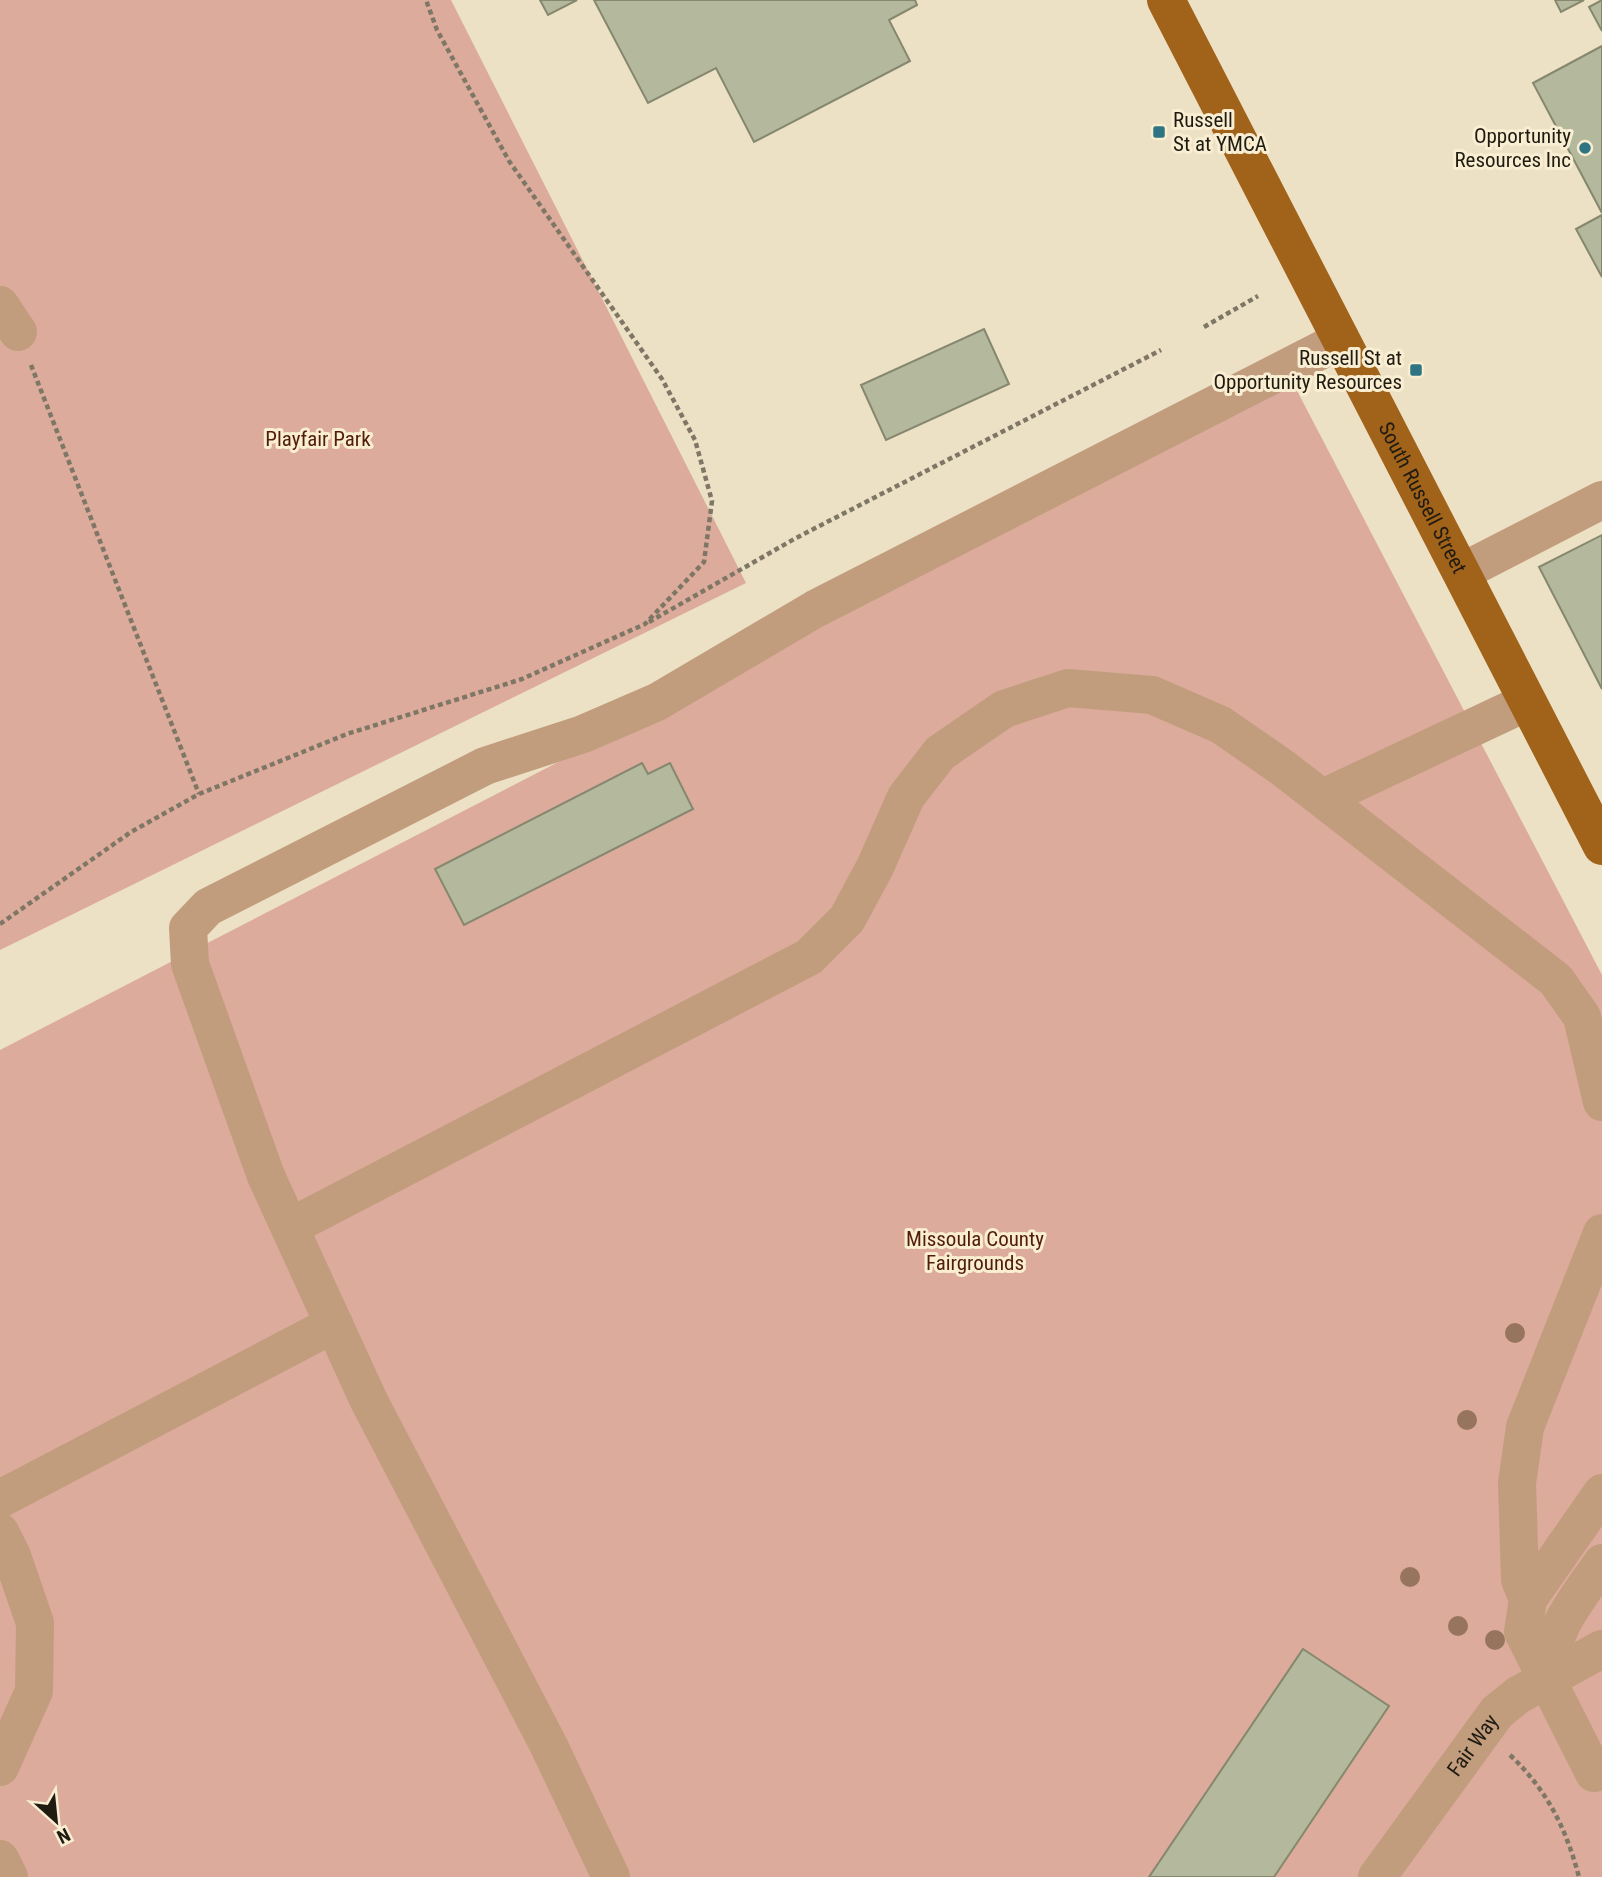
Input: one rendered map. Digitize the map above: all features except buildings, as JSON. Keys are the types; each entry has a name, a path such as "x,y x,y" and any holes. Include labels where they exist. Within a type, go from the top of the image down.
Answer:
{"main road":[{"name":"South Russell Street","path":"1166,0 1339,341 1462,572 1602,846"}],"street":[{"path":"611,1877 548,1744 369,1401 266,1176 190,964 188,928 208,907 485,766 583,734 657,702 815,609 1339,341"},
{"path":"1462,572 1602,500"},
{"path":"290,1227 809,957 847,919 875,867 906,797 940,753 1004,709 1069,688 1152,695 1221,725 1323,798 1556,980 1582,1017 1602,1102"},
{"path":"1323,798 1527,702"},
{"path":"1528,1599 1520,1580 1517,1483 1525,1427 1602,1233"},
{"path":"0,1499 334,1324"},
{"path":"1594,1773 1523,1632 1528,1599 1602,1493"},
{"path":"0,1532 12,1556 31,1612 35,1637 34,1691 0,1767"},
{"path":"1546,1680 1551,1647 1563,1617 1602,1563"},
{"name":"Fair Way","path":"1377,1877 1497,1712 1518,1695 1586,1661 1602,1649"},
{"path":"0,1858 9,1877"}],"path":[{"path":"426,0 438,30 509,161 662,379 695,440 712,501 704,562 645,624"},
{"path":"1204,327 1258,296"},
{"path":"9,319 94,521 199,793"},
{"path":"0,924 131,832 199,793 346,734 522,679 645,624 796,538 1161,350"},
{"path":"1484,1730 1535,1779 1561,1821 1579,1877"}],"green space":[{"name":"Playfair Park","path":"0,0 451,0 746,583 0,950"},
{"name":"Missoula County Fairgrounds","path":"1293,383 1602,975 1602,1877 0,1877 0,1050"}],"place":[{"name":"Russell St at YMCA","path":"1159,132"},
{"name":"Opportunity Resources Inc","path":"1585,148"},
{"name":"Russell St at Opportunity Resources","path":"1416,370"}]}
